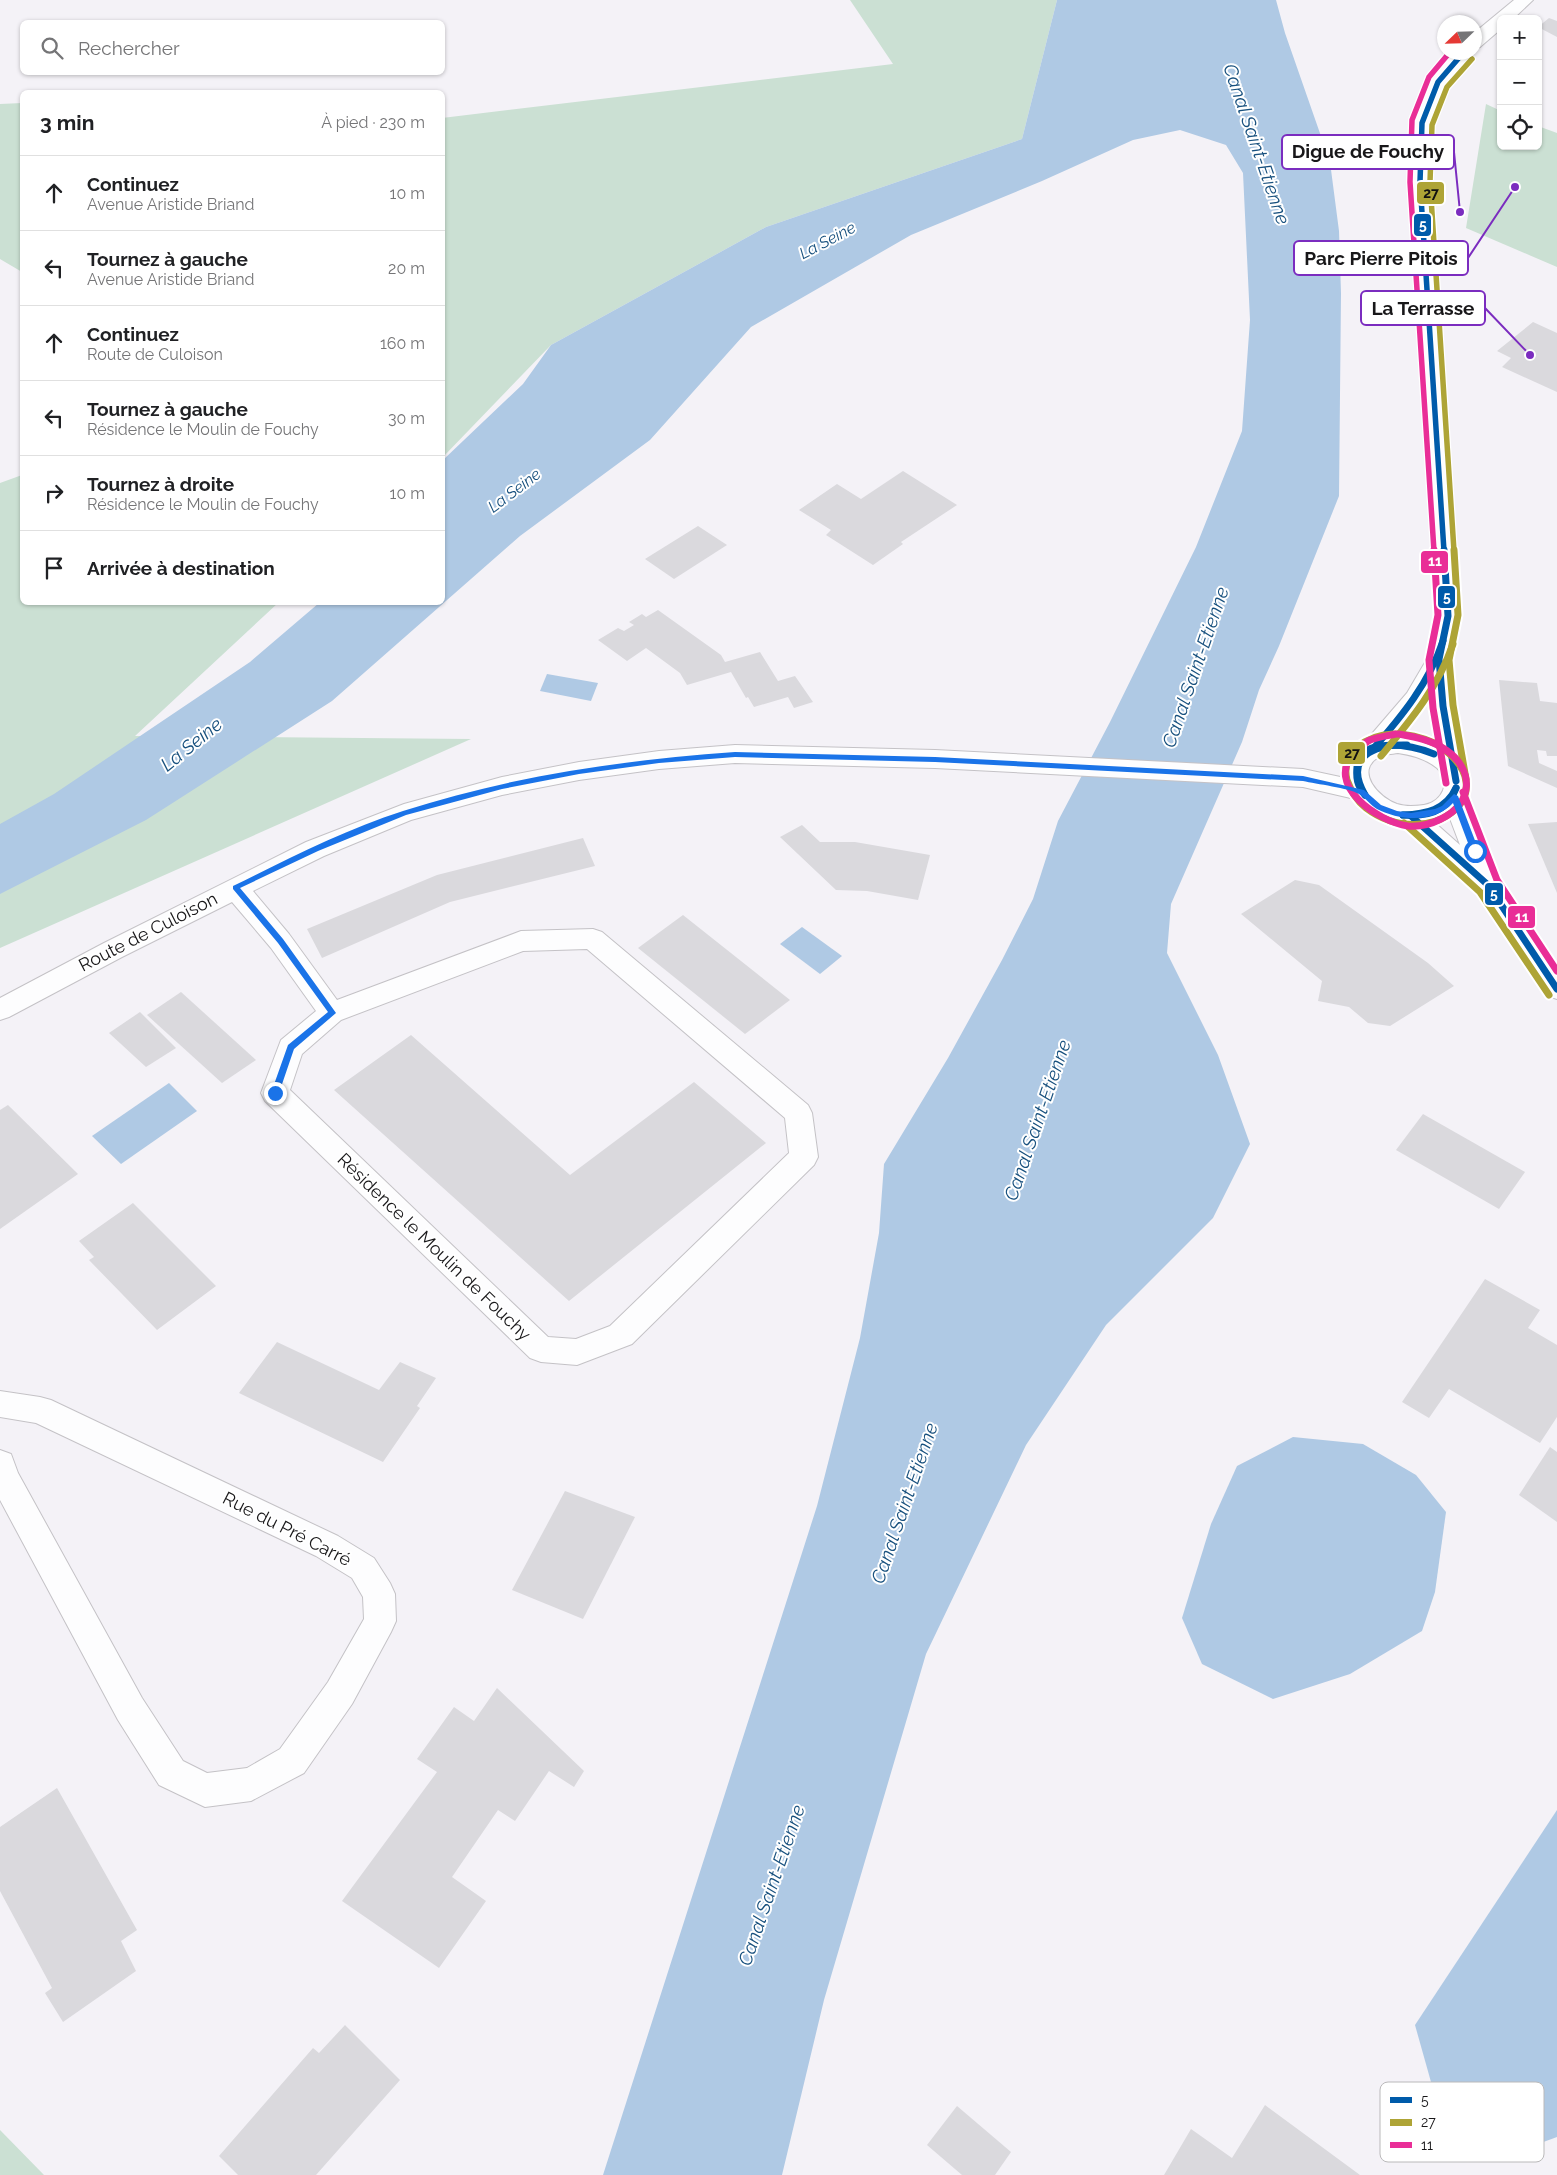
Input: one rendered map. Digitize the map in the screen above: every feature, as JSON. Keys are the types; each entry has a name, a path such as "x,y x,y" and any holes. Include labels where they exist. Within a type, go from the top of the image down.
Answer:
{"street":[{"path":"1507,15 1524,0"},
{"path":"1482,36 1497,23"},
{"path":"1439,659 1415,699 1367,754 1355,773 1361,791 1379,807 1396,813 1411,816 1436,812 1444,808 1455,789 1443,706 1439,659 1448,616 1420,182 1422,123 1438,82 1457,60"},
{"path":"1367,754 1398,744 1426,750 1440,757 1450,767 1455,789 1488,885"},
{"name":"Route de Culoison","path":"0,1010 235,888 316,849 404,813 502,786 579,771 659,760 735,754 846,756 1292,778 1361,791"},
{"name":"Route de Culoison","path":"1292,778 1367,754"},
{"path":"1411,816 1488,885 1557,989"},
{"path":"235,888 280,941 332,1013"},
{"name":"Résidence le Moulin de Fouchy","path":"593,938 798,1113 804,1157 621,1336 577,1352 541,1349 275,1093 291,1048 332,1013 521,941 593,938"},
{"name":"Rue du Pré Carré","path":"0,1404 40,1410 327,1546 363,1568 379,1594 380,1621 340,1693 292,1762 251,1784 205,1790 171,1772 130,1709 4,1477 0,1464"}],"green space":[{"path":"850,0 1057,0 1022,139 766,227 551,345 445,455 445,118 893,64"},
{"path":"20,103 20,271 0,259 0,104"},
{"path":"1486,104 1497,109 1497,150 1542,150 1542,127 1557,133 1557,267 1466,228"},
{"path":"20,476 20,605 276,605 135,736 471,739 0,948 0,483"},
{"path":"0,2130 44,2175 0,2175"}],"water":[{"path":"1057,0 1276,0 1285,33 1330,162 1339,231 1341,293 1339,496 1279,646 1259,690 1242,742 1171,904 1167,953 1218,1055 1250,1144 1213,1218 1106,1325 1026,1445 926,1654 824,2000 782,2175 603,2175 817,1506 860,1338 879,1233 884,1164 948,1058 1033,899 1058,821 1110,722 1196,547 1242,431 1250,320 1243,173 1226,145 1180,130 1133,140 1042,181 911,235 751,327 650,440 520,536 445,602 445,458 523,384 551,345 766,227 1022,139"},
{"name":"La Seine","path":"317,605 441,605 332,701 146,820 0,894 0,824 54,794 250,662"},
{"path":"547,674 598,683 591,701 540,691"},
{"path":"802,927 842,956 820,974 780,944"},
{"path":"169,1083 197,1111 121,1164 92,1136"},
{"path":"1293,1437 1363,1444 1416,1475 1446,1512 1435,1592 1422,1631 1350,1674 1273,1699 1202,1664 1182,1618 1211,1524 1237,1466"},
{"path":"1557,1810 1557,2137 1544,2142 1544,2082 1431,2082 1415,2025"}],"building":[{"path":"1549,18 1557,21 1557,37 1542,29 1542,24"},
{"path":"1533,322 1557,333 1557,392 1502,367 1511,358 1497,351"},
{"path":"903,471 957,505 901,542 903,544 873,565 826,535 831,530 799,510 837,484 861,499"},
{"path":"698,526 727,545 674,579 645,559"},
{"path":"658,610 721,655 725,662 760,652 778,681 795,676 813,702 794,708 788,697 754,707 748,697 746,698 731,672 687,685 680,673 646,648 627,661 598,640 618,628 624,631 634,625 629,622 642,614 646,617"},
{"path":"1499,680 1537,683 1540,701 1557,703 1557,756 1547,756 1546,751 1537,750 1539,763 1557,771 1557,788 1508,766"},
{"path":"1557,822 1557,893 1528,824"},
{"path":"802,825 820,842 855,842 930,855 918,900 867,891 836,890 780,837"},
{"path":"583,838 595,866 450,902 322,958 307,929 437,875"},
{"path":"1295,880 1319,885 1428,963 1454,986 1390,1026 1368,1023 1349,1007 1318,1001 1322,981 1241,914"},
{"path":"683,915 790,1000 745,1034 638,948"},
{"path":"181,992 256,1060 222,1083 147,1015"},
{"path":"140,1012 176,1048 146,1067 109,1033"},
{"path":"411,1035 570,1175 694,1082 766,1143 569,1301 334,1090"},
{"path":"8,1105 78,1174 0,1229 0,1110"},
{"path":"1423,1114 1525,1172 1499,1209 1396,1150"},
{"path":"133,1203 216,1286 157,1330 89,1260 94,1257 79,1241"},
{"path":"1485,1279 1540,1310 1528,1328 1557,1345 1557,1417 1540,1443 1449,1389 1429,1418 1402,1402"},
{"path":"277,1342 379,1390 400,1362 436,1378 417,1406 420,1408 383,1462 239,1393"},
{"path":"1550,1447 1557,1452 1557,1522 1519,1495"},
{"path":"565,1491 635,1517 583,1619 512,1590"},
{"path":"497,1688 584,1771 574,1787 549,1771 515,1821 498,1810 452,1877 486,1901 439,1968 342,1901 437,1772 417,1759 454,1707 474,1721"},
{"path":"57,1788 137,1930 121,1941 136,1971 63,2022 45,1993 52,1988 0,1891 0,1827"},
{"path":"345,2025 400,2080 316,2175 238,2175 219,2156 313,2048 319,2053"},
{"path":"1265,2105 1360,2175 1164,2175 1191,2129 1232,2158"},
{"path":"957,2106 1011,2152 995,2175 962,2175 927,2145"}],"transit line":[{"name":"11","path":"1443,60 1429,77 1412,120 1410,182 1438,615 1429,660 1433,708 1446,783"},
{"name":"5","path":"1456,781 1443,706 1439,659 1448,616 1420,182 1422,123 1438,82 1457,60"},
{"name":"27","path":"1466,779 1453,705 1449,660 1458,615 1430,182 1432,125 1447,87 1471,60"},
{"name":"5","path":"1373,749 1414,699 1431,671 1443,641"},
{"name":"27","path":"1381,756 1423,704 1440,676 1453,644"},
{"name":"27","path":"1434,743 1415,736 1395,734 1382,735 1360,744 1348,757 1345,772 1350,789 1361,804 1377,816 1397,824 1421,825 1439,821 1450,815 1459,806 1466,784 1465,776 1458,762 1438,745"},
{"name":"11","path":"1396,734 1369,740 1349,758 1346,775 1352,793 1366,808 1385,820 1408,826 1431,824 1452,814 1462,802 1466,792 1465,776 1461,765 1454,756 1434,743 1399,734"},
{"name":"5","path":"1365,795 1358,785 1356,774 1358,761 1364,752 1374,747 1399,745 1434,754"},
{"name":"5","path":"1365,795 1358,779 1359,765 1362,759 1374,749 1383,746 1407,745"},
{"name":"5","path":"1403,815 1411,816 1436,812 1449,803 1456,788"},
{"name":"5","path":"1403,815 1428,813 1442,807 1448,802 1456,788"},
{"name":"11","path":"1463,792 1497,880 1557,971"},
{"name":"5","path":"1411,816 1488,885 1557,989"},
{"name":"27","path":"1404,823 1480,892 1549,995"}],"place":[{"name":"Parc Pierre Pitois","path":"1515,187"},
{"name":"Digue de Fouchy","path":"1460,212"},
{"name":"La Terrasse","path":"1530,355"}],"route":[{"path":"275,1093 291,1048 332,1013 280,941 235,888 316,849 404,813 502,786 579,771 659,760 735,754 846,756 1303,778 1361,791 1379,807 1411,816 1436,812 1444,808 1454,796 1475,851"}],"water label":[{"name":"Canal Saint-Etienne","path":"1257,144"},
{"name":"Canal Saint-Etienne","path":"1195,667"},
{"name":"Canal Saint-Etienne","path":"1037,1120"},
{"name":"Canal Saint-Etienne","path":"904,1503"},
{"name":"Canal Saint-Etienne","path":"771,1885"}]}
